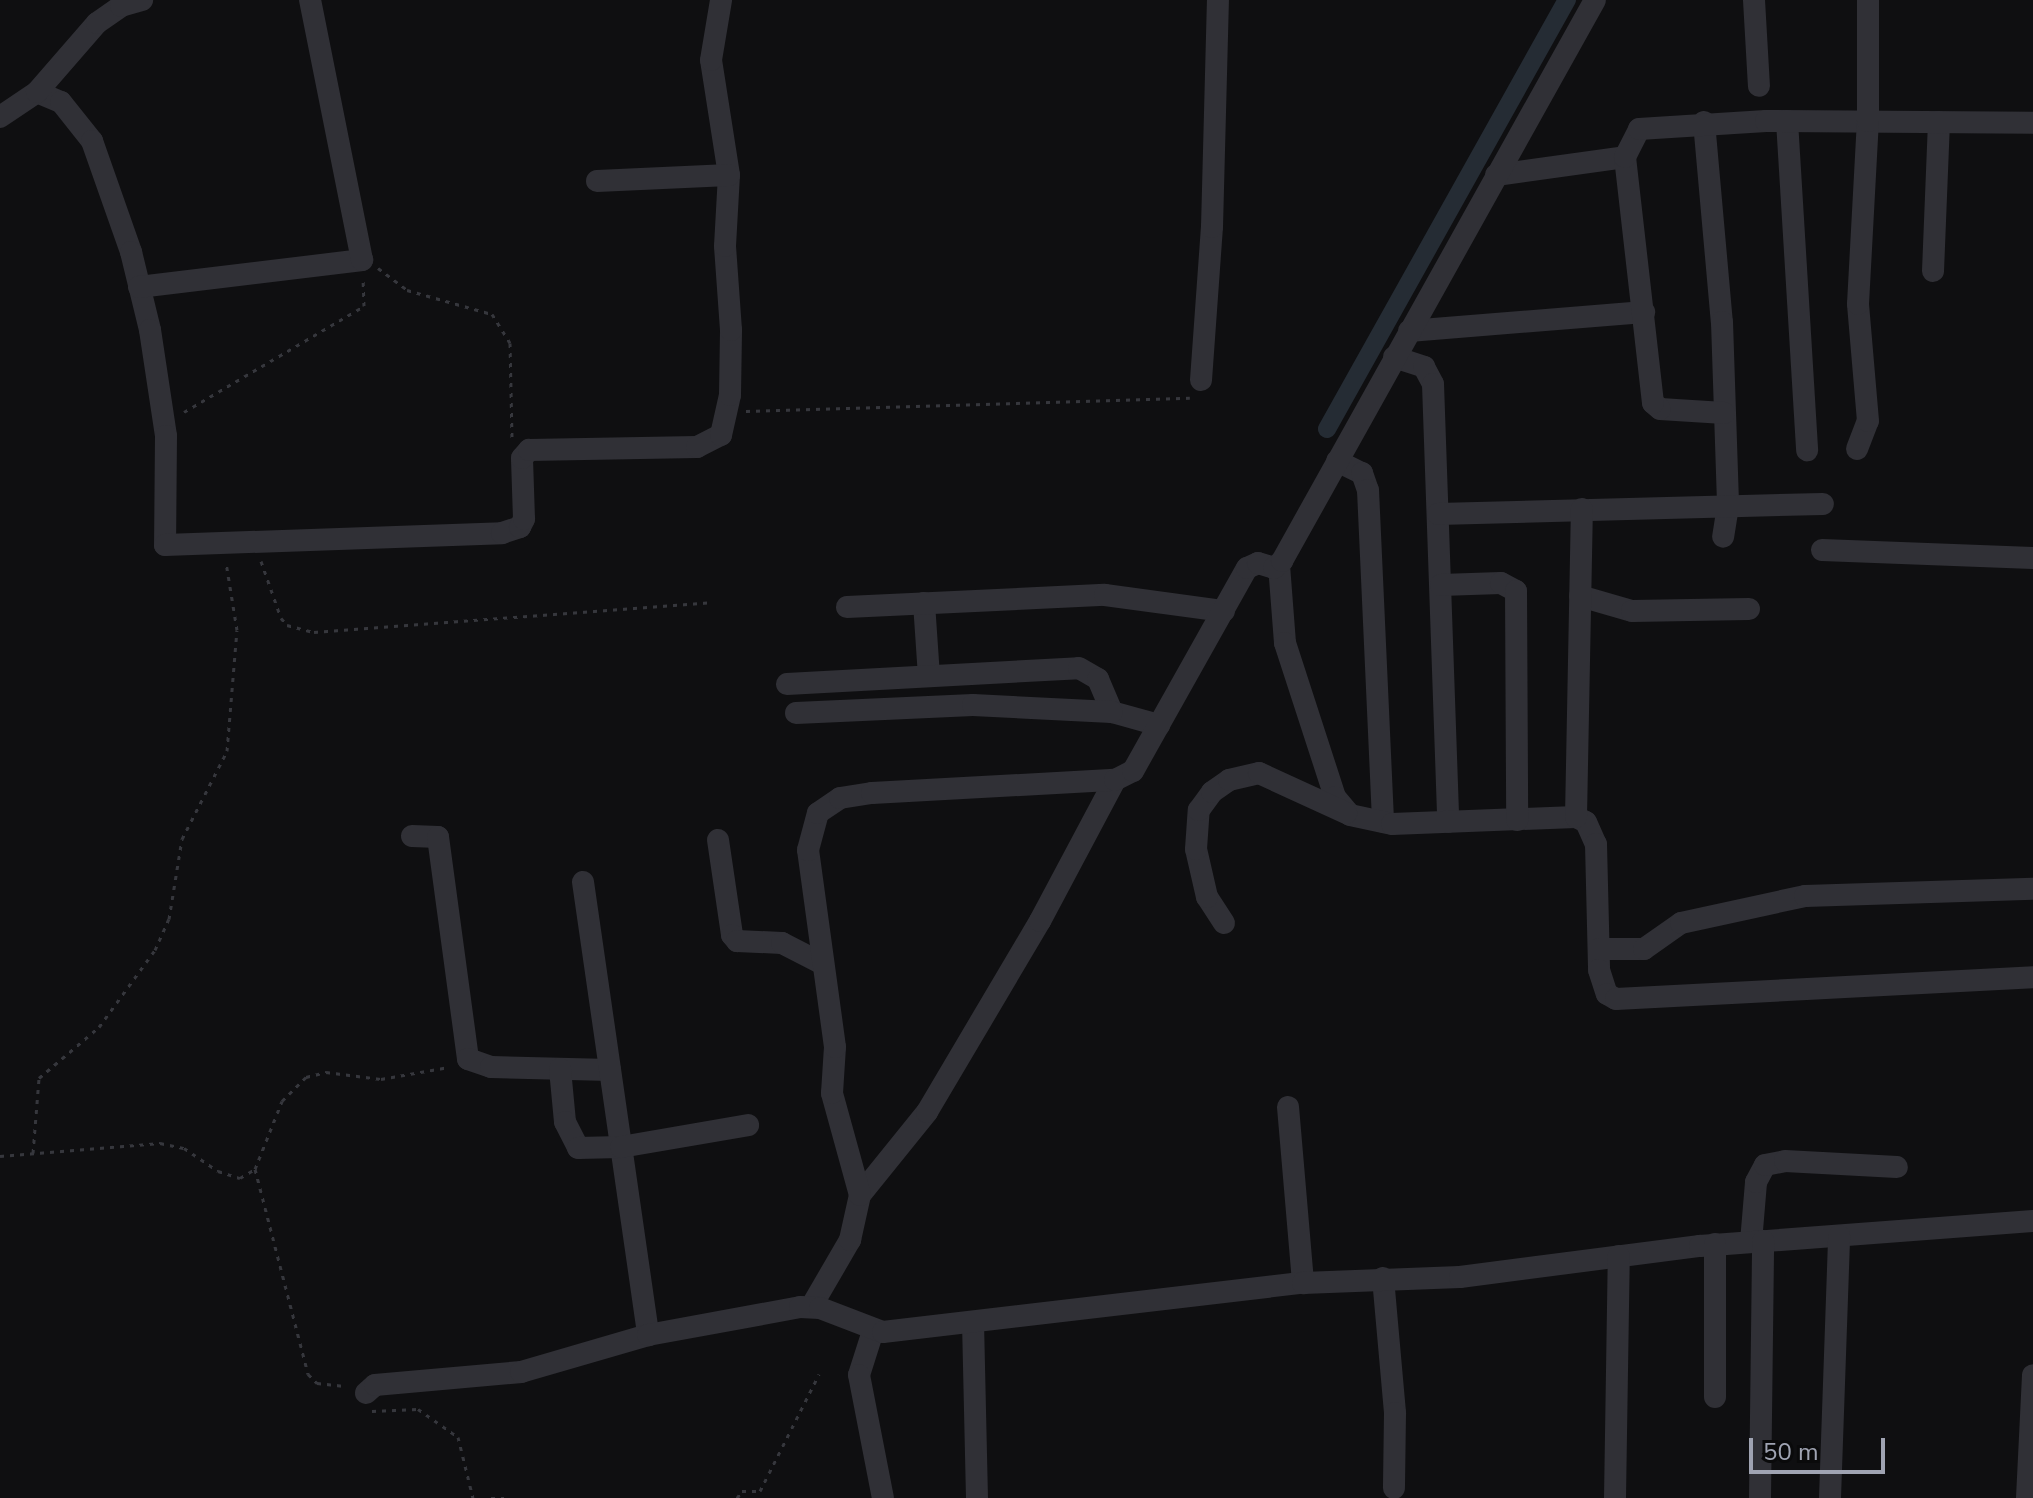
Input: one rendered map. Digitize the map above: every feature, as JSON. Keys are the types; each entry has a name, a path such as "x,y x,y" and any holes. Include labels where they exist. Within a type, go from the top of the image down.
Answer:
{"street":[{"path":"139,287 362,260 310,0"},
{"path":"37,92 61,102 92,141 139,287 164,425 165,545 222,546 512,531 524,519 522,458 529,450 712,444 721,435 727,409 729,175 711,60 721,0"},
{"path":"1201,380 1212,227 1218,0"},
{"path":"1350,815 1321,768 1289,656 1268,565 1337,461 1595,0"},
{"path":"1754,0 1759,86"},
{"path":"1857,449 1868,421 1858,304 1868,121 1868,0"},
{"path":"0,117 37,92 77,40 127,2"},
{"path":"1787,121 1807,450"},
{"path":"1704,122 1724,413 1728,506 1723,537"},
{"path":"1724,413 1660,409 1653,403 1625,157 1639,129 1704,122 2033,123"},
{"path":"1933,271 1939,122"},
{"path":"1496,175 1625,157"},
{"path":"597,181 729,175"},
{"path":"1409,331 1644,312"},
{"path":"1394,357 1430,373 1441,585 1448,822"},
{"path":"1337,461 1362,473 1368,490 1383,822"},
{"path":"1438,514 1823,504"},
{"path":"1576,817 1582,509"},
{"path":"1822,550 2033,558"},
{"path":"860,1195 832,1093 835,1047 808,850 812,824 829,803 872,793 1115,780 1133,771 1247,568 1268,565"},
{"path":"1441,585 1501,583 1516,591 1517,820"},
{"path":"847,607 1105,595 1224,611"},
{"path":"1580,596 1632,611 1749,609"},
{"path":"924,603 929,676"},
{"path":"787,684 1079,668 1098,679 1112,712"},
{"path":"796,713 973,705 1112,712 1159,725"},
{"path":"1224,923 1207,897 1196,849 1199,810 1212,792 1229,780 1259,773 1350,815 1383,822 1576,817 1586,822 1596,844 1599,949 1607,994 1631,1000 2033,977"},
{"path":"811,1307 850,1240 860,1195 927,1112 1040,921 1115,780"},
{"path":"412,836 438,837 468,1059 491,1067 610,1070"},
{"path":"718,840 730,922 737,941 782,943 823,964"},
{"path":"583,882 648,1335"},
{"path":"1599,949 1644,949 1681,923 1805,896 2033,889"},
{"path":"560,1069 565,1122 578,1148 621,1147 748,1125"},
{"path":"1288,1107 1303,1283"},
{"path":"1760,1498 1756,1182 1765,1165 1785,1161 1897,1167"},
{"path":"366,1391 521,1372 648,1335 811,1307 873,1331 1303,1283 1460,1277 1715,1244 2033,1221"},
{"path":"1830,1498 1839,1236"},
{"path":"1715,1244 1715,1397"},
{"path":"1615,1498 1619,1256"},
{"path":"1383,1278 1395,1413 1394,1488"},
{"path":"973,1322 977,1498"},
{"path":"873,1331 859,1375 883,1498"},
{"path":"2027,1498 2033,1375"}],"path":[{"path":"164,425 364,306 362,260"},
{"path":"362,260 407,290 492,314 510,343 513,448"},
{"path":"727,409 787,412 854,406 1182,400 1199,392 1201,380"},
{"path":"257,544 281,618 287,625 314,632 711,602"},
{"path":"33,1153 39,1078 99,1027 155,950 169,919 182,839 227,751 237,630 222,546"},
{"path":"468,1059 442,1070 381,1079 326,1072 306,1077 282,1101 255,1169 308,1374 326,1386 366,1391 371,1411 418,1409 458,1437 473,1498"},
{"path":"0,1156 160,1143 184,1148 229,1177 240,1178 255,1169"},
{"path":"737,1498 742,1491 760,1491 819,1374"},
{"path":"491,1498 504,1498"}],"waterway":[{"path":"1327,429 1567,0"}]}
